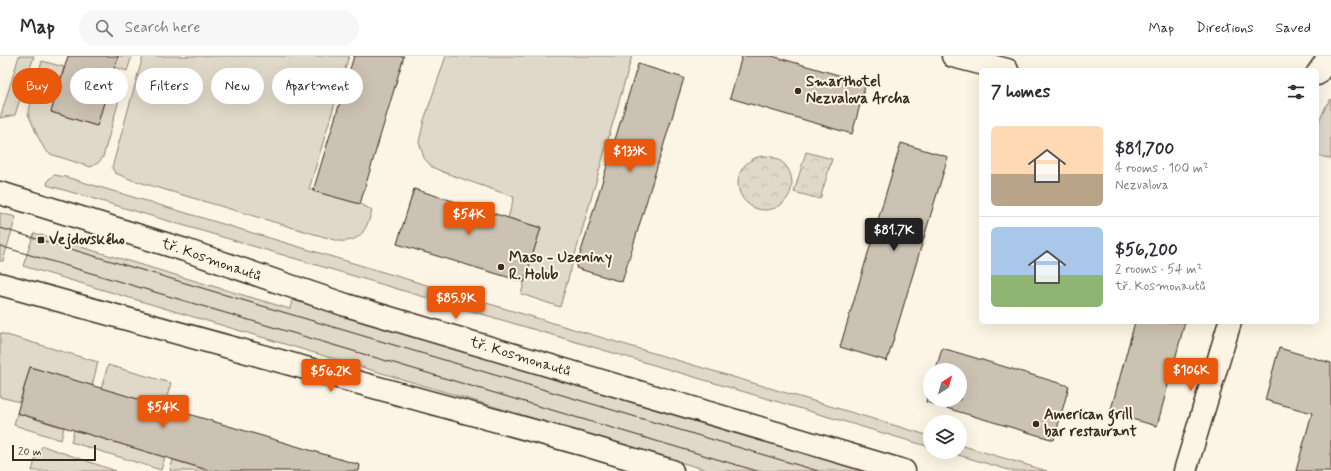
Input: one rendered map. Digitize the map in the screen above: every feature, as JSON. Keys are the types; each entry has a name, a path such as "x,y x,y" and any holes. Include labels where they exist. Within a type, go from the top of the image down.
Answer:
{"street":[{"path":"953,56 999,68"},
{"path":"1013,68 1017,56"},
{"path":"1319,71 1330,56"},
{"name":"tř. Kosmonautů","path":"0,193 185,250 346,305 904,471"},
{"path":"0,284 585,445 672,471"},
{"path":"1185,471 1229,324"}],"green space":[{"path":"19,56 34,56 30,68 15,68"},
{"path":"118,56 132,56 128,68 115,67"},
{"path":"143,56 349,56 345,68 272,68 272,104 335,104 309,189 360,204 368,208 372,211 365,229 361,234 352,240 338,241 132,180 115,173 112,168 136,81 136,104 203,104 203,68 140,68"},
{"path":"446,56 632,56 560,307 521,294 541,226 539,227 508,218 514,197 443,172 432,167 424,158 419,142 424,120"},
{"path":"42,61 64,67 62,74 62,68 40,68"},
{"path":"12,79 12,104 19,104 15,115 0,118"},
{"path":"1331,99 1331,159 1319,154 1319,122"},
{"path":"31,104 53,104 51,112 97,126 103,104 118,104 103,157 99,162 91,167 50,154 45,150 28,114"},
{"path":"806,152 832,159 820,199 794,192"},
{"path":"760,156 770,156 780,160 788,168 792,178 792,188 788,198 780,206 770,210 760,210 750,206 742,198 738,188 738,178 742,168 750,160"},
{"path":"54,175 66,177 923,434 923,445 47,185 48,180"},
{"path":"0,213 16,217 3,261 0,261"},
{"path":"34,233 290,309 292,300 866,471 710,471 23,266"},
{"path":"0,333 98,362 92,386 30,367 20,402 0,397"},
{"path":"108,365 171,383 164,407 101,389"},
{"path":"17,413 64,428 61,440 14,425"},
{"path":"74,430 165,457 161,470 71,442"},
{"path":"43,446 116,471 32,471 37,452"},
{"path":"967,447 1047,471 1012,471 967,458"},
{"path":"173,460 211,471 170,471"}],"building":[{"path":"68,56 118,56 114,68 70,68 70,104 104,104 97,126 51,112 53,104 62,104 62,76"},
{"path":"354,56 404,56 360,204 313,191 339,104 363,104 363,68 350,68"},
{"name":"Smarthotel Nezvalova Archa","path":"742,56 772,56 866,83 852,134 730,98"},
{"path":"638,64 684,78 622,282 576,268"},
{"path":"901,143 948,157 887,361 840,347"},
{"path":"414,189 541,228 524,282 397,244"},
{"path":"1134,324 1184,324 1157,426 1110,413"},
{"path":"942,348 1069,386 1054,440 943,407 967,407 967,363 938,363"},
{"path":"1279,348 1331,363 1331,471 1296,471 1312,413 1265,400"},
{"path":"30,367 360,465 359,471 211,471 17,413"}],"tram line":[{"path":"0,228 818,471"},
{"path":"0,246 757,471"}],"place":[{"name":"Smarthotel Nezvalova Archa","path":"798,91"},
{"name":"Vejdovského","path":"41,240"},
{"name":"Maso - Uzeniny R. Holub","path":"501,267"},
{"name":"American grill bar restaurant","path":"1036,424"}]}
